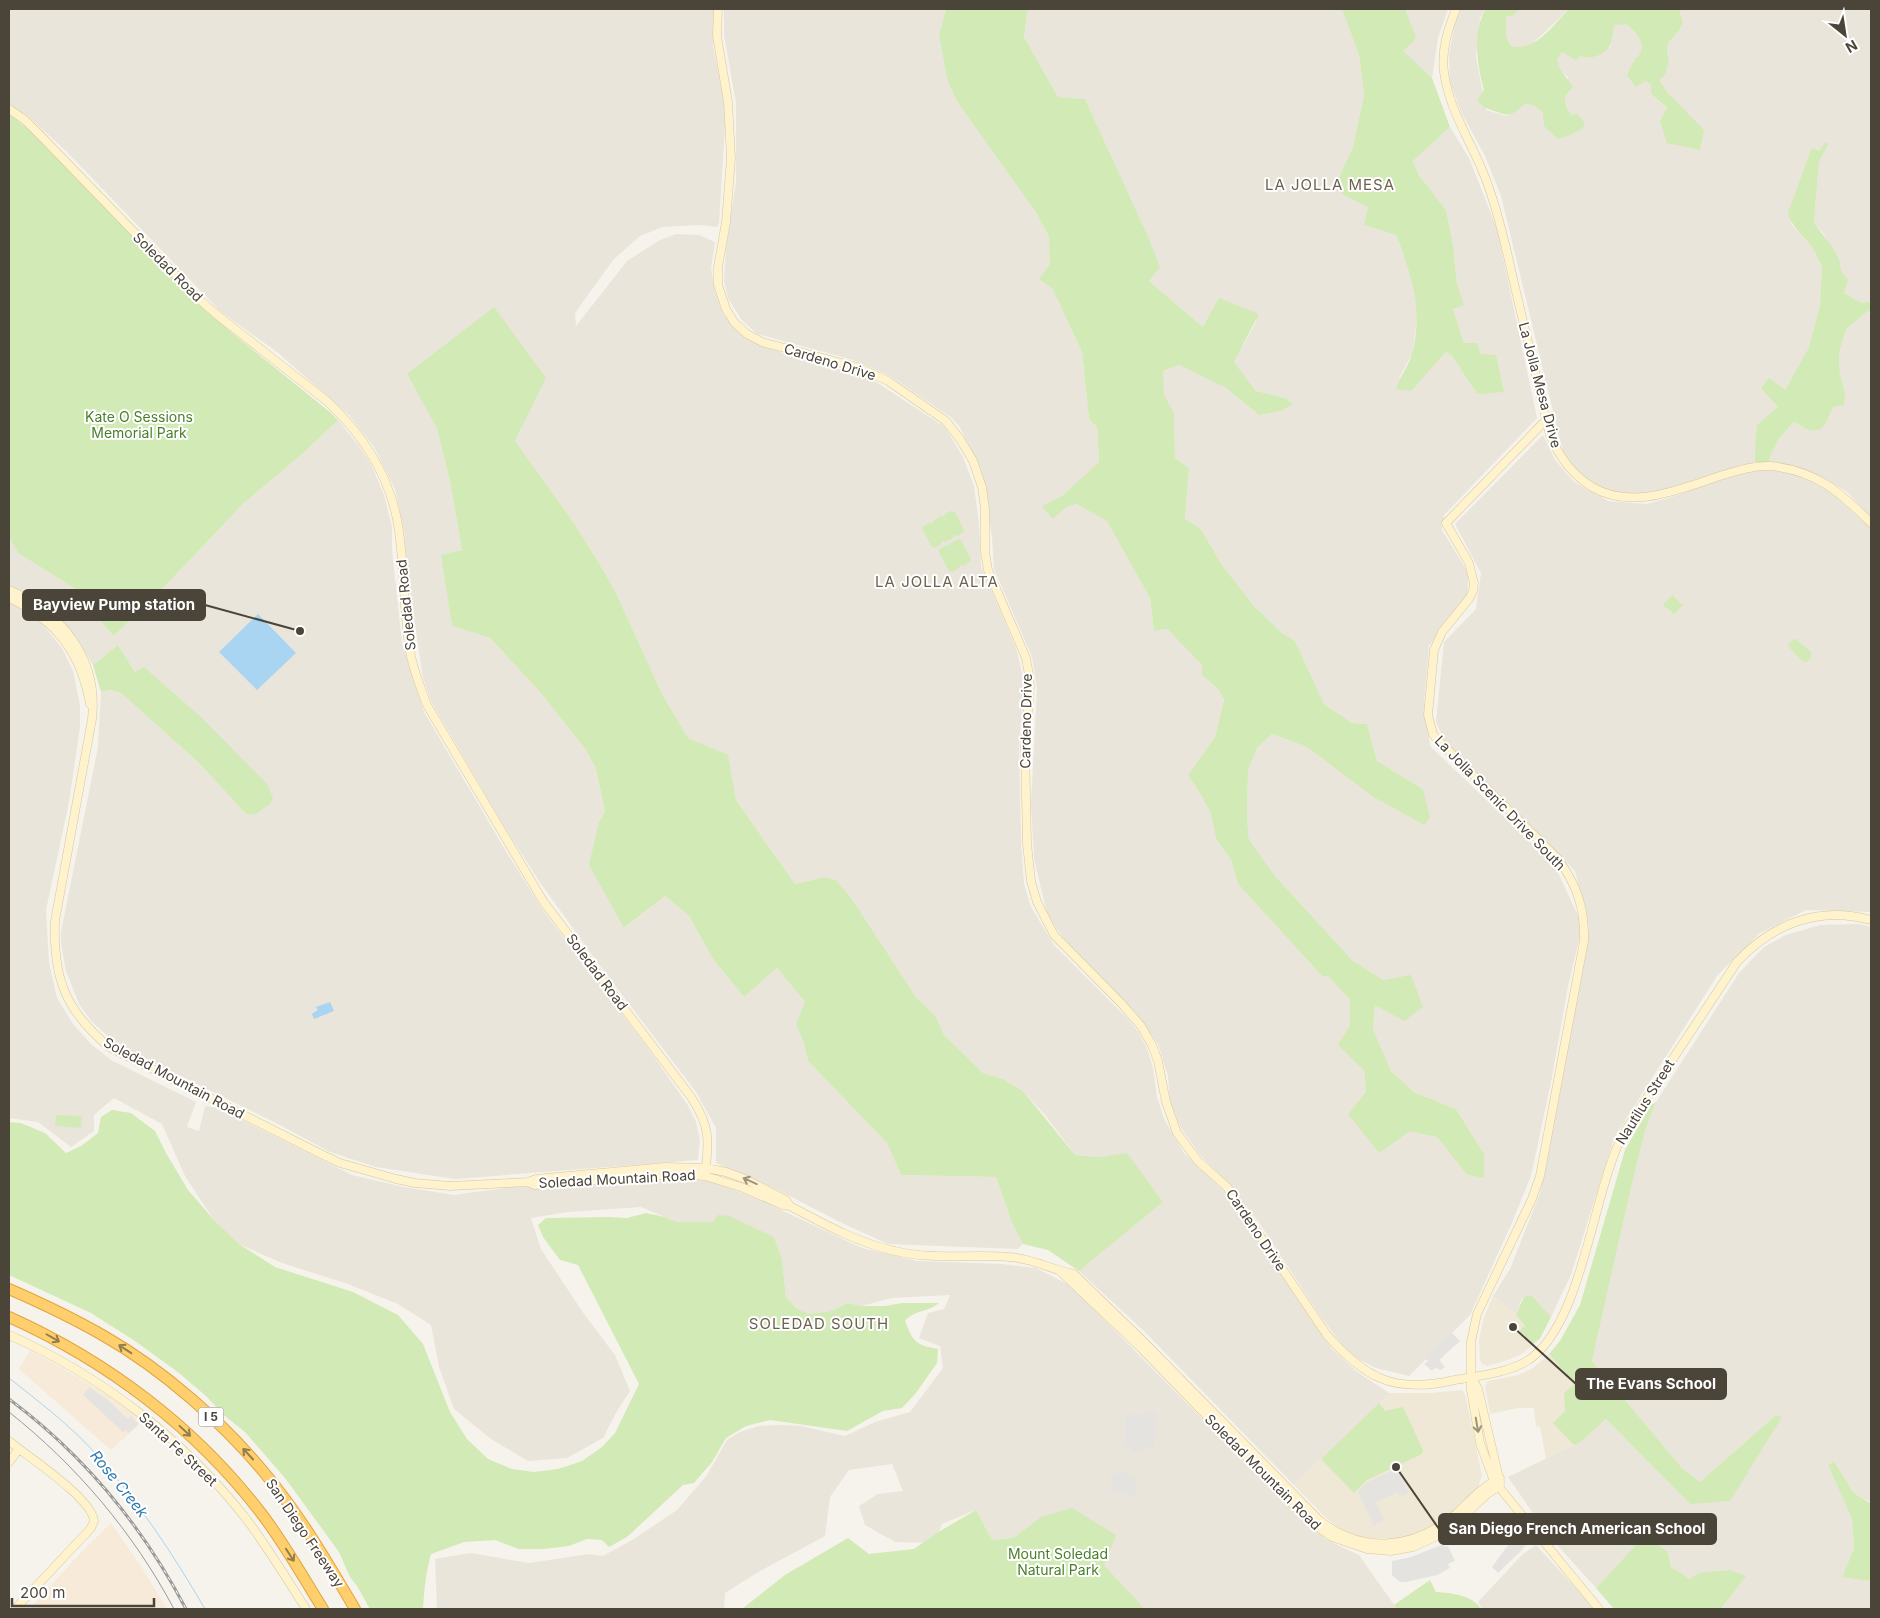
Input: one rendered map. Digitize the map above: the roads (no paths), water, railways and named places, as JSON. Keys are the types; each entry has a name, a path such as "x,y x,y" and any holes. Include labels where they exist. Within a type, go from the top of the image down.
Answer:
{"highway":[{"name":"San Diego Freeway","path":"9,1288 57,1310 105,1336 161,1374 219,1425 246,1452 287,1501 314,1541 355,1609"},
{"name":"San Diego Freeway","path":"9,1317 41,1331 91,1360 142,1395 198,1443 257,1508 290,1555 323,1609"}],"street":[{"name":"Cardeno Drive","path":"718,9 717,36 728,102 731,158 726,222 718,267 720,295 734,322 747,334 762,342 857,367 878,375 903,391 946,421 952,427 973,461 982,487 985,552 988,570 1026,658 1029,676 1030,686 1025,747 1028,844 1032,887 1043,917 1054,935 1141,1026 1152,1045 1158,1061 1166,1102 1177,1133 1198,1161 1227,1186 1327,1336 1341,1351 1371,1374 1393,1383 1409,1386 1428,1386 1471,1376"},
{"name":"La Jolla Mesa Drive","path":"1456,9 1449,26 1444,56 1443,69 1446,89 1454,112 1489,187 1504,240 1546,419 1557,453 1569,468 1581,480 1600,491 1628,498 1652,496 1738,470 1769,466 1796,470 1818,478 1848,499 1871,522"},
{"name":"Soledad Road","path":"9,109 38,133 216,314 328,402 342,416 368,449 390,495 398,525 410,650 419,683 428,705 543,901 692,1096 701,1111 708,1138 706,1172"},
{"name":"La Jolla Scenic Drive South","path":"1546,419 1446,523 1469,563 1474,583 1469,599 1442,632 1434,650 1428,715 1433,734 1437,739 1558,859 1577,892 1585,923 1584,941 1540,1176 1532,1199 1477,1314 1471,1342 1471,1376 1478,1389 1498,1482 1539,1537 1599,1609"},
{"name":"Soledad Mountain Road","path":"9,590 29,600 61,625 87,664 94,695 92,719 53,939 58,972 69,1002 88,1028 109,1047 340,1163 396,1179 415,1183 450,1186 528,1182 536,1179 655,1168 678,1167 706,1172 726,1172 745,1179 786,1200 790,1206 862,1242 896,1252 921,1255 1009,1257 1048,1265 1061,1272 1140,1347 1295,1507 1332,1537 1372,1550 1391,1551 1413,1547 1440,1535 1462,1518 1498,1482"},
{"path":"9,598 33,610 48,622 68,647 80,668 85,682 92,719"},
{"name":"Nautilus Street","path":"1471,1376 1508,1369 1526,1362 1538,1353 1557,1328 1573,1292 1614,1155 1627,1128 1737,962 1758,942 1798,920 1828,915 1857,916 1871,920"},
{"name":"Santa Fe Street","path":"9,1335 70,1365 110,1391 140,1412 188,1454 247,1521 276,1561 306,1609"},
{"path":"9,1441 76,1494 94,1516 94,1524 91,1528 15,1609"},
{"path":"9,1462 19,1449"}],"water":[{"path":"258,614 296,653 257,690 219,652"},
{"path":"330,1002 334,1011 314,1019 312,1014 318,1010 316,1007"}],"waterway":[{"name":"Rose Creek","path":"9,1378 75,1433 111,1471 154,1528 205,1609"}],"tram line":[{"path":"9,1412 58,1455 102,1502 140,1553 174,1609"}],"railway":[{"path":"9,1399 62,1444 110,1494 151,1549 186,1609"}],"place":[{"name":"Bayview Pump station","path":"300,631"},
{"name":"The Evans School","path":"1513,1327"},
{"name":"San Diego French American School","path":"1396,1467"}],"district":[{"name":"LA JOLLA MESA","path":"1330,185"},
{"name":"LA JOLLA ALTA","path":"937,582"},
{"name":"SOLEDAD SOUTH","path":"819,1324"}],"park label":[{"name":"Kate O Sessions Memorial Park","path":"139,426"},
{"name":"Mount Soledad Natural Park","path":"1058,1562"}]}
